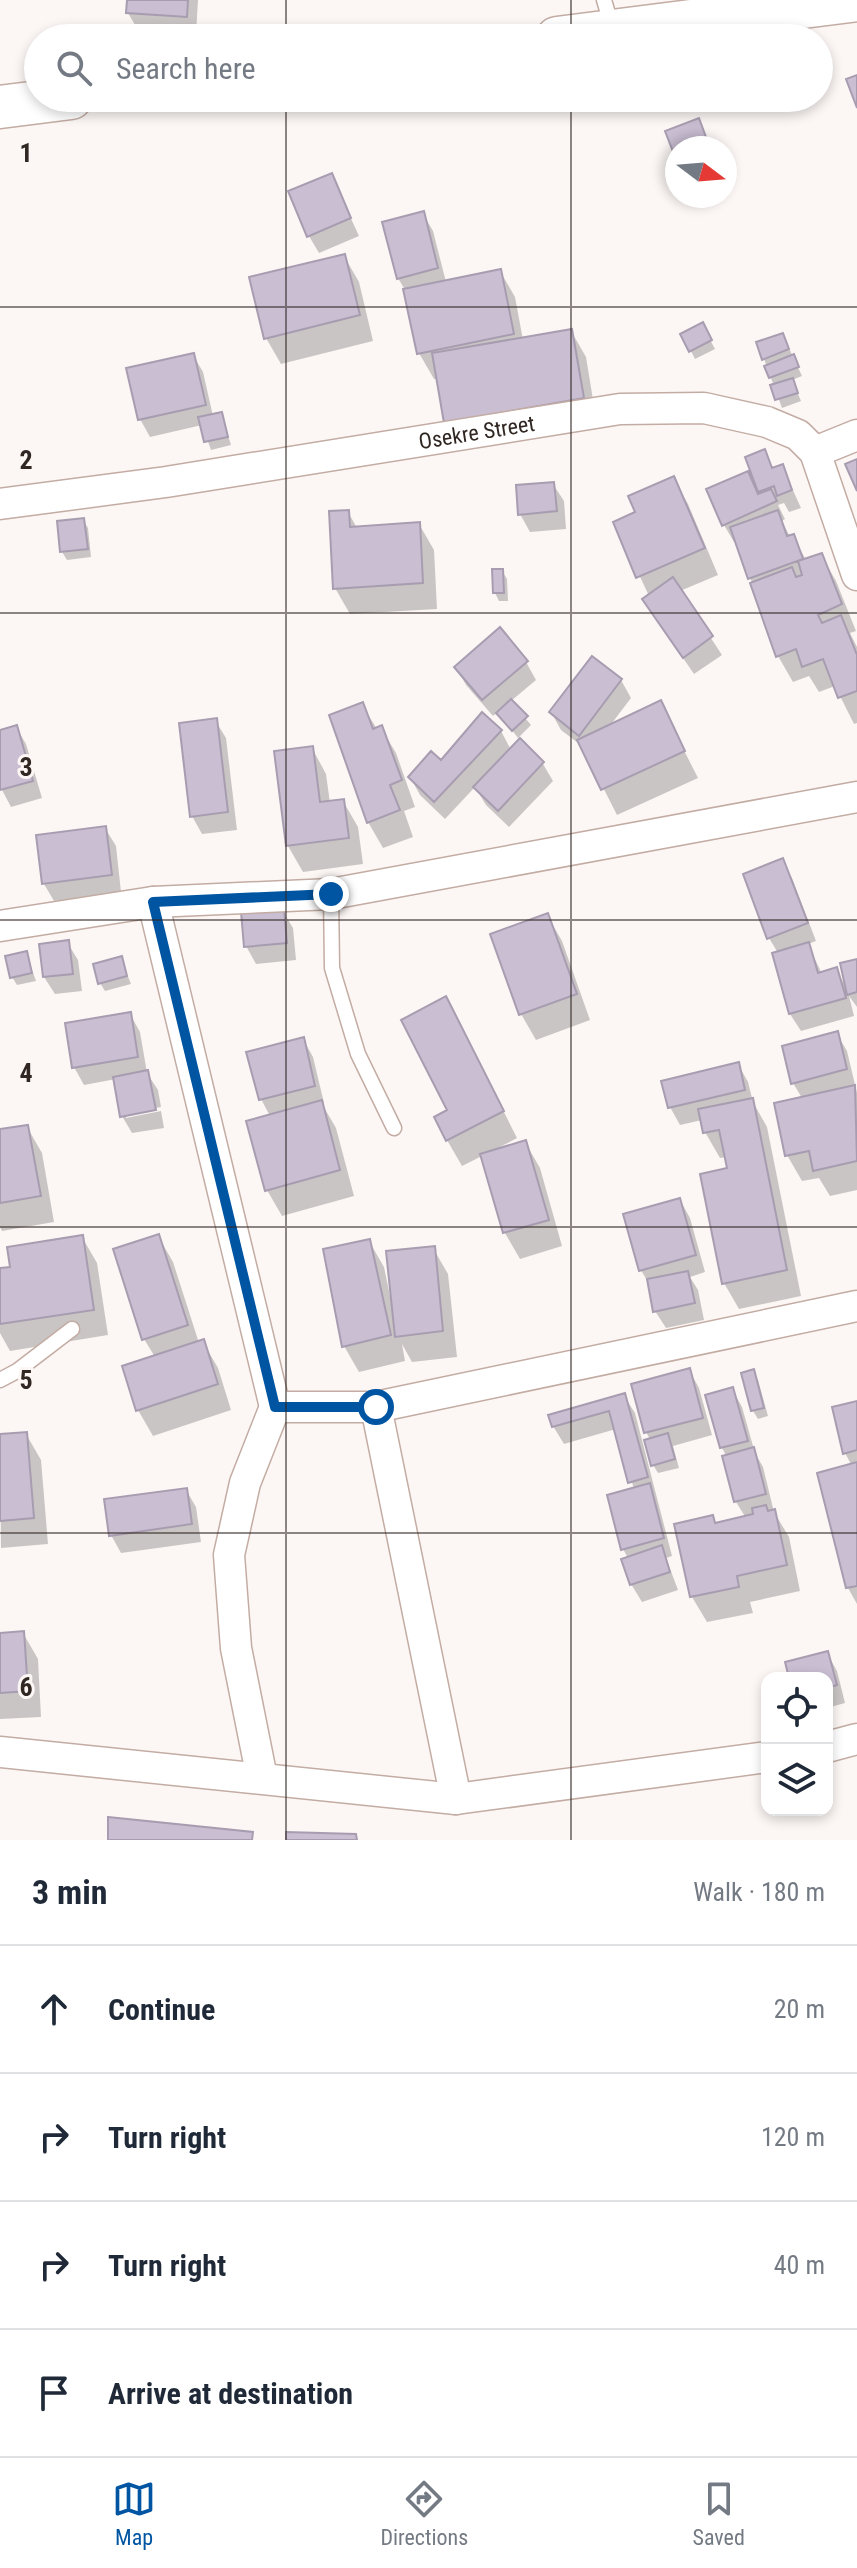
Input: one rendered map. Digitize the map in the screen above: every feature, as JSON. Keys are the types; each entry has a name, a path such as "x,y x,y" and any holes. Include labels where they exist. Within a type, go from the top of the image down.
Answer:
{"street":[{"path":"590,24 609,16 857,0"},
{"path":"0,107 24,104"},
{"name":"Osekre Street","path":"0,504 166,482 620,409 704,408 767,422 798,435 815,452"},
{"path":"857,435 815,452 857,575"},
{"path":"0,926 153,902 331,894 857,797"},
{"path":"153,902 275,1407 245,1483 229,1555 236,1648 262,1778"},
{"path":"275,1407 376,1407 857,1306"},
{"path":"376,1407 456,1799"},
{"path":"833,1745 857,1739"},
{"path":"0,1752 456,1799 761,1758"}],"lane":[{"path":"331,894 332,968 358,1054 394,1128"},
{"path":"0,1380 17,1371 72,1329"}],"building":[{"path":"127,0 188,0 187,17 126,13"},
{"path":"857,75 857,108 846,79"},
{"path":"699,118 706,136 667,136 665,131"},
{"path":"332,173 351,218 307,237 288,191"},
{"path":"424,211 438,268 397,279 382,222"},
{"path":"345,254 360,315 264,339 249,277"},
{"path":"501,269 514,334 417,354 403,289"},
{"path":"703,322 712,340 689,352 680,334"},
{"path":"572,329 584,398 444,423 432,353"},
{"path":"783,333 789,349 762,360 756,342"},
{"path":"194,353 206,405 138,420 126,368"},
{"path":"794,354 799,367 769,378 764,366"},
{"path":"793,378 798,393 775,400 770,385"},
{"path":"222,412 228,437 204,442 198,417"},
{"path":"765,449 772,468 783,464 792,490 777,496 774,486 758,492 745,457"},
{"path":"857,459 857,491 845,464"},
{"path":"748,471 758,494 771,489 777,501 722,526 706,489"},
{"path":"674,476 705,548 636,578 613,522 635,512 628,496"},
{"path":"554,482 557,511 518,515 516,485"},
{"path":"349,510 350,527 420,522 423,583 333,589 329,511"},
{"path":"778,510 787,536 794,534 803,559 748,579 730,527"},
{"path":"84,518 88,549 60,552 57,521"},
{"path":"822,553 842,604 818,615 822,623 841,615 857,655 857,691 838,698 823,659 802,667 796,649 776,657 750,583 792,567 796,577 802,575 798,561"},
{"path":"492,569 503,569 504,593 493,593"},
{"path":"673,577 713,636 683,658 642,599"},
{"path":"500,627 528,661 482,700 454,667"},
{"path":"592,656 622,679 579,736 549,712"},
{"path":"511,699 528,716 512,731 496,713"},
{"path":"661,700 685,751 601,790 577,740"},
{"path":"363,702 373,729 382,725 402,780 390,785 400,810 367,823 329,715"},
{"path":"482,712 502,730 434,802 408,777 431,751 441,760"},
{"path":"217,718 228,812 190,817 179,723"},
{"path":"17,725 33,781 0,790 0,730"},
{"path":"520,738 544,762 498,811 473,787"},
{"path":"313,746 320,802 344,799 349,838 286,846 274,751"},
{"path":"106,826 112,875 42,884 36,835"},
{"path":"783,858 808,923 767,939 743,874"},
{"path":"284,908 287,943 244,947 241,912"},
{"path":"548,913 577,994 519,1015 490,934"},
{"path":"69,940 73,974 43,977 39,944"},
{"path":"809,942 818,973 837,967 846,998 789,1014 772,953"},
{"path":"27,951 32,973 10,978 5,956"},
{"path":"122,956 127,976 98,984 93,964"},
{"path":"857,959 857,992 847,995 840,963"},
{"path":"446,996 504,1111 446,1141 434,1117 447,1110 401,1020"},
{"path":"131,1012 138,1057 72,1068 65,1023"},
{"path":"838,1031 847,1069 791,1084 782,1046"},
{"path":"304,1037 315,1086 259,1100 246,1052"},
{"path":"739,1062 745,1090 668,1108 661,1081"},
{"path":"148,1070 156,1110 120,1117 113,1077"},
{"path":"855,1085 857,1161 813,1171 809,1151 785,1156 774,1103"},
{"path":"753,1098 787,1270 722,1284 700,1174 727,1168 719,1130 703,1133 698,1109"},
{"path":"322,1100 340,1170 265,1191 246,1121"},
{"path":"28,1125 41,1196 0,1203 0,1129"},
{"path":"526,1140 549,1220 503,1233 480,1154"},
{"path":"680,1198 696,1255 639,1271 623,1214"},
{"path":"159,1234 188,1325 142,1340 113,1249"},
{"path":"83,1235 94,1310 0,1324 0,1268 10,1267 7,1247"},
{"path":"370,1239 391,1335 342,1347 323,1249"},
{"path":"435,1246 443,1331 395,1337 386,1251"},
{"path":"688,1271 695,1303 653,1312 647,1279"},
{"path":"204,1339 218,1384 136,1411 122,1366"},
{"path":"690,1368 703,1418 644,1433 631,1384"},
{"path":"754,1369 764,1408 751,1411 741,1373"},
{"path":"733,1387 748,1441 720,1448 705,1395"},
{"path":"625,1393 648,1477 628,1483 609,1411 552,1427 548,1415"},
{"path":"857,1401 857,1450 843,1454 832,1407"},
{"path":"27,1432 34,1518 0,1521 0,1434"},
{"path":"668,1433 675,1459 651,1466 644,1440"},
{"path":"754,1447 766,1494 734,1502 722,1456"},
{"path":"857,1462 857,1586 846,1588 817,1473"},
{"path":"650,1483 664,1538 621,1550 607,1495"},
{"path":"187,1488 192,1524 109,1536 104,1499"},
{"path":"766,1505 768,1511 775,1509 787,1565 737,1576 739,1587 690,1597 674,1524 713,1515 715,1523 753,1514 752,1508"},
{"path":"662,1545 670,1572 630,1585 621,1559"},
{"path":"24,1631 28,1691 0,1693 0,1633"},
{"path":"828,1651 837,1685 833,1686 833,1672 788,1672 785,1662"},
{"path":"108,1817 253,1832 252,1840 108,1840"},
{"path":"286,1832 356,1834 357,1840 286,1840"}],"route":[{"path":"331,894 153,902 275,1407 376,1407"}]}
